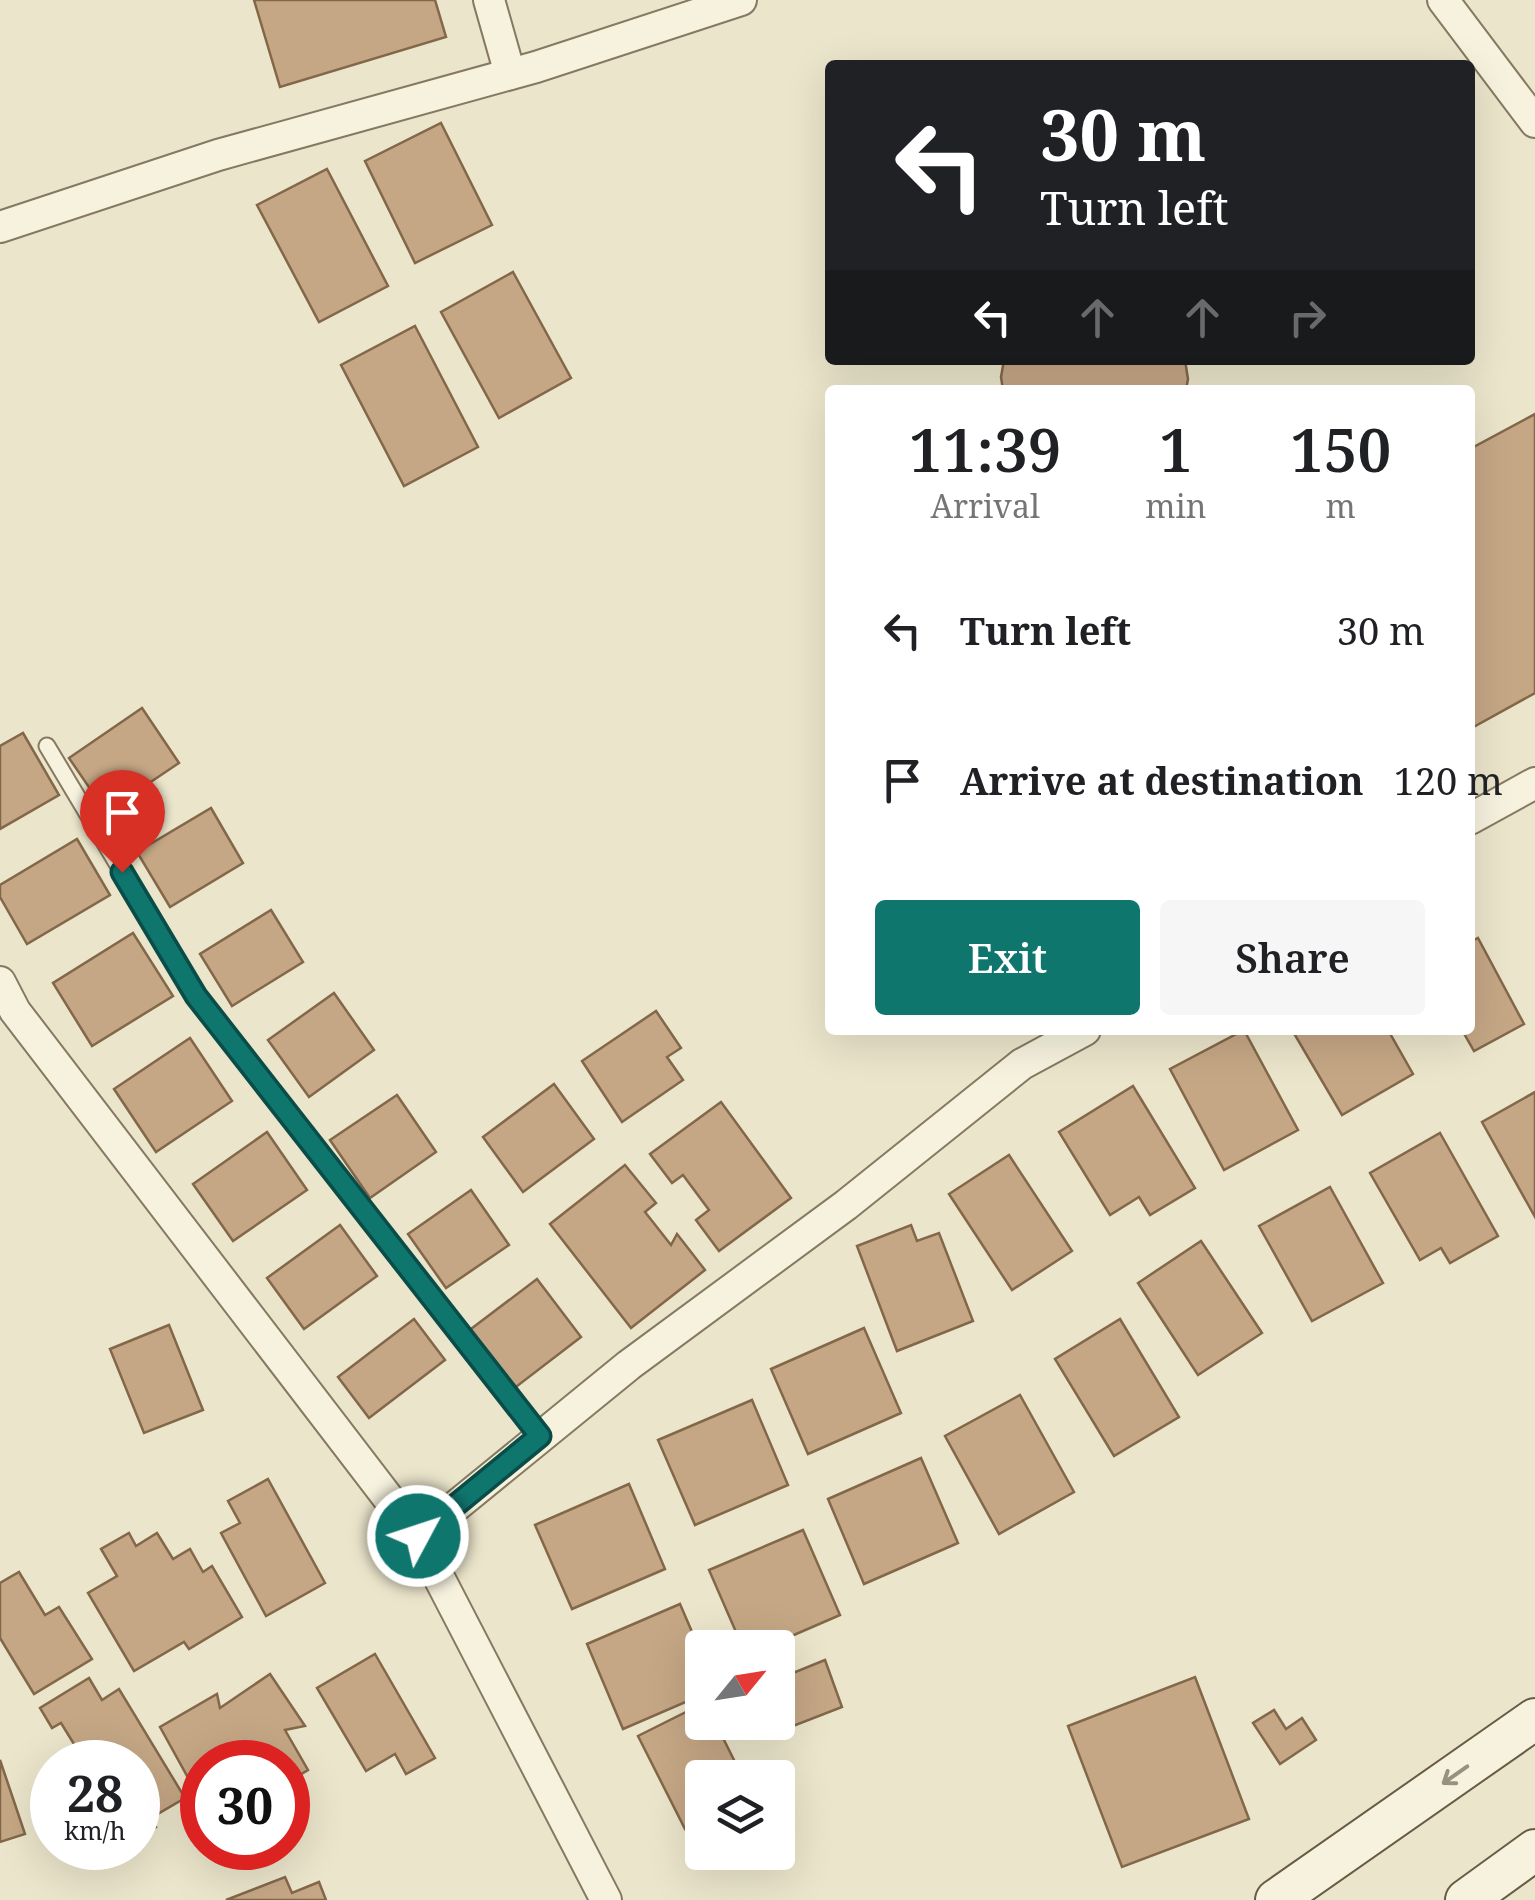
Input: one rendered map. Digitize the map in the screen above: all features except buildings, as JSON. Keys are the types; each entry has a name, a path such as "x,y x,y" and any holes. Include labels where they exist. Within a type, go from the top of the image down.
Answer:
{"main road":[{"path":"1276,1900 1535,1719"},
{"path":"1466,1900 1535,1850"}],"street":[{"path":"489,0 510,74"},
{"path":"0,226 218,155 510,74 742,0"},
{"path":"1443,0 1535,122"},
{"path":"1475,815 1535,782"},
{"path":"0,982 7,1013 418,1536 606,1900"},
{"path":"418,1536 629,1365 846,1205 1022,1064 1076,1035"}],"lane":[{"path":"47,746 196,996 540,1436"}],"route":[{"path":"122,872 196,996 540,1436 418,1536"}]}
